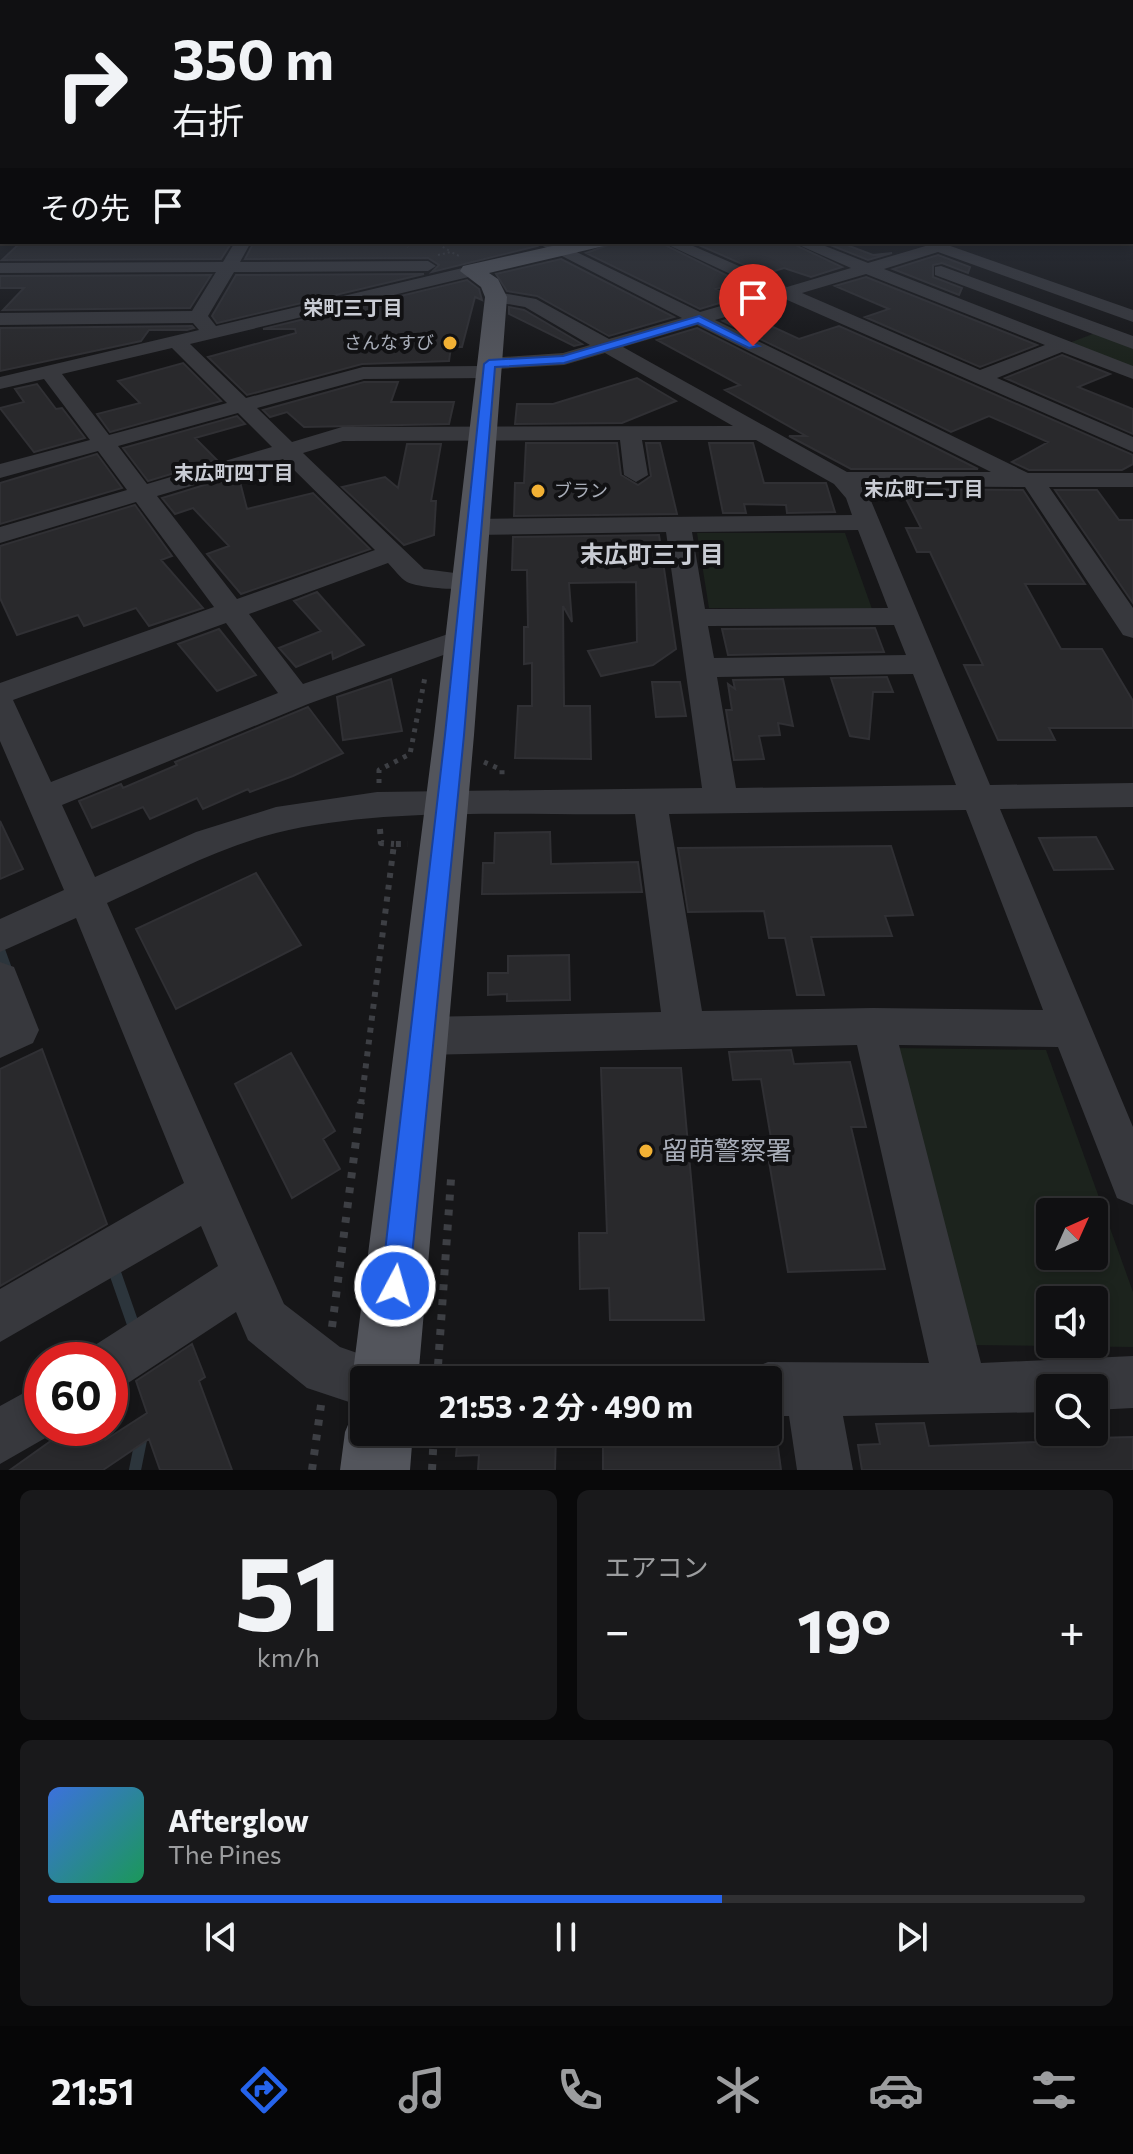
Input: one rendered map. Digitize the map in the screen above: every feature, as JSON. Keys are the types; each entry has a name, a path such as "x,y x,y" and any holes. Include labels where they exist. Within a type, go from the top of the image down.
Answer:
{"main road":[{"path":"448,256 556,245"},
{"path":"387,1366 454,735 496,297 490,284 448,256"},
{"path":"375,1470 378,1446"}],"street":[{"path":"204,324 227,266 242,244"},
{"path":"674,244 1133,445"},
{"path":"805,244 1133,373"},
{"path":"556,245 699,319 1029,480 1133,629"},
{"path":"0,471 363,373 489,368 545,362 939,247 1133,318"},
{"path":"1133,318 944,252 912,260 1133,343"},
{"path":"0,268 227,266 448,256"},
{"path":"0,383 175,340 204,324 448,256"},
{"path":"86,288 103,268"},
{"path":"496,297 530,303 842,479 857,496 1133,1182"},
{"path":"0,319 204,324"},
{"path":"979,378 1095,330"},
{"path":"175,340 416,576 468,582"},
{"path":"49,371 297,697"},
{"path":"630,433 636,475"},
{"path":"0,535 342,434 758,433"},
{"path":"842,479 1133,480"},
{"path":"472,527 867,522"},
{"path":"678,526 721,800"},
{"path":"345,1375 266,1322 86,897 24,783 1,710 232,611 392,553"},
{"path":"692,618 905,616"},
{"path":"24,783 297,697 461,639"},
{"path":"700,668 925,664"},
{"path":"0,936 209,841 276,820 377,805 443,824 650,799 1133,795"},
{"path":"650,799 684,1030"},
{"path":"0,979 18,1030 0,1039"},
{"path":"423,1036 873,1026 1072,1029"},
{"path":"873,1026 962,1390"},
{"path":"0,1317 212,1193"},
{"path":"128,1353 247,1276"},
{"path":"825,1470 790,1389 962,1390 1133,1382"},
{"path":"0,1437 24,1422"}],"path":[{"path":"312,1470 345,1375 394,844 443,824"},
{"path":"432,1470 433,1446"}],"shaded area":[{"path":"1098,332 1133,346 1133,368 1069,343"},
{"path":"697,533 845,533 872,609 709,608"},
{"path":"896,1048 1046,1050 1099,1198 1036,1198 1036,1270 1108,1270 1108,1222 1133,1292 1133,1347 1108,1347 1108,1286 1036,1286 1036,1346 969,1345"}],"building":[{"path":"19,244 231,244 221,259 2,260"},
{"path":"253,244 537,246 432,272 439,265 428,258 245,259"},
{"path":"611,244 663,244 740,282 716,289 736,298 700,309 586,253"},
{"path":"697,244 793,244 842,267 811,277 784,268 765,274"},
{"path":"828,244 844,244 873,255 892,253 868,260"},
{"path":"938,255 970,267 968,273 942,263 933,265 933,277 962,288 959,295 893,269"},
{"path":"561,259 674,317 609,336 537,296 507,291 496,274"},
{"path":"424,274 217,323 212,316 236,275"},
{"path":"211,275 190,308 3,310 24,288 0,288 0,276"},
{"path":"866,277 1037,345 980,367 865,317 889,309 835,286"},
{"path":"467,280 479,289 482,300 475,297 462,347 451,347 449,361 362,364 247,395 208,357 296,333 295,329 263,329"},
{"path":"509,307 524,310 582,344 574,346 509,314"},
{"path":"745,314 799,339 839,326 1133,455 1133,464 1122,470 1029,470 1012,462 1048,442 989,416 951,432 723,321"},
{"path":"0,328 194,328 187,330 149,330 141,341 0,371"},
{"path":"697,328 978,469 851,469 789,436 806,436 725,390 740,385 657,340"},
{"path":"1062,355 1110,374 1078,387 1133,409 1133,434 1005,378"},
{"path":"183,363 221,401 110,432 97,414 140,403 118,381"},
{"path":"637,378 676,401 622,423 515,424 517,404 553,404"},
{"path":"364,382 398,382 391,402 454,402 449,424 304,427 287,412 270,417 263,410"},
{"path":"37,384 56,409 62,408 85,438 34,452 0,408 24,402 15,389"},
{"path":"237,416 245,424 195,438 217,460 148,481 123,448"},
{"path":"526,443 617,443 621,475 638,485 651,476 646,443 660,443 677,514 514,516 515,483 524,483"},
{"path":"709,443 753,443 764,483 826,483 835,512 787,513 786,505 744,504 746,513 723,513"},
{"path":"407,444 441,444 431,501 436,501 434,535 404,545 342,487 385,477 398,488"},
{"path":"97,454 122,488 0,524 0,483"},
{"path":"234,476 240,482 247,509 313,493 370,549 241,594 207,554 229,546 193,508 175,514 162,498"},
{"path":"901,489 1023,490 1085,584 1025,584 1061,649 1102,649 1133,701 1133,728 1049,728 1055,740 998,740 964,665 983,665 930,552 917,552 906,528 921,528"},
{"path":"1055,490 1097,490 1119,520 1133,520 1133,603"},
{"path":"135,505 172,556 161,560 203,608 149,626 136,608 84,626 78,615 17,635 0,598 0,546"},
{"path":"659,535 676,649 653,665 601,676 588,651 637,642 636,582 569,583 572,622 563,606 564,706 590,706 591,759 515,758 518,706 532,706 532,663 524,664 524,627 528,627 527,570 512,570 513,537"},
{"path":"317,592 364,645 333,659 332,652 296,667 279,648 321,631 294,601"},
{"path":"875,628 884,652 728,655 722,629"},
{"path":"219,629 256,675 217,691 178,644"},
{"path":"887,677 893,692 873,692 869,739 850,736 831,678"},
{"path":"391,679 402,731 343,740 337,697"},
{"path":"783,679 793,726 778,723 780,735 759,736 764,759 734,760 726,710 732,710 728,684 735,689 733,680"},
{"path":"652,682 680,682 686,716 656,717"},
{"path":"308,707 343,753 293,776 250,792 248,789 203,809 197,798 150,819 143,807 92,828 79,801 121,784 123,788 177,765 175,762"},
{"path":"0,821 23,869 0,879"},
{"path":"550,832 551,864 638,862 642,892 482,894 483,863 494,863 495,833"},
{"path":"1096,837 1113,869 1054,870 1039,838"},
{"path":"891,846 913,915 885,916 892,936 811,937 824,995 797,995 785,938 769,938 764,911 688,912 678,848"},
{"path":"256,873 301,945 176,1009 136,929"},
{"path":"569,955 570,1000 507,1001 507,994 488,995 488,973 508,973 508,956"},
{"path":"42,1049 107,1224 0,1286 0,1069"},
{"path":"791,1050 794,1064 850,1062 866,1127 851,1127 885,1269 788,1272 767,1150 773,1150 761,1079 733,1080 729,1052"},
{"path":"291,1053 335,1131 323,1139 340,1169 292,1198 235,1084"},
{"name":"留萌警察署","path":"601,1068 681,1068 704,1320 610,1320 609,1288 580,1289 579,1233 607,1233"},
{"path":"192,1344 205,1377 199,1381 232,1470 160,1470 149,1439 103,1470 10,1470 44,1446 128,1446 128,1425 147,1413 136,1381"},
{"path":"924,1423 929,1446 1036,1442 1036,1446 1108,1446 1108,1438 1133,1437 1133,1470 862,1470 858,1445 880,1444 876,1424"},
{"path":"457,1446 556,1446 555,1470 478,1470 479,1455 456,1456"},
{"path":"603,1446 778,1446 781,1470 603,1470"}],"waterway":[{"path":"0,950 8,972"},
{"path":"113,1267 135,1330"},
{"path":"135,1470 142,1435"}],"place":[{"name":"さんなすび","path":"450,343"},
{"name":"ブラン","path":"538,491"},
{"name":"留萌警察署","path":"646,1151"}],"district":[{"name":"栄町三丁目","path":"353,308"},
{"name":"末広町四丁目","path":"234,473"},
{"name":"末広町二丁目","path":"924,489"},
{"name":"末広町三丁目","path":"652,555"}],"route":[{"path":"395,1286 454,735 489,364 564,359 699,319 753,346"}]}
